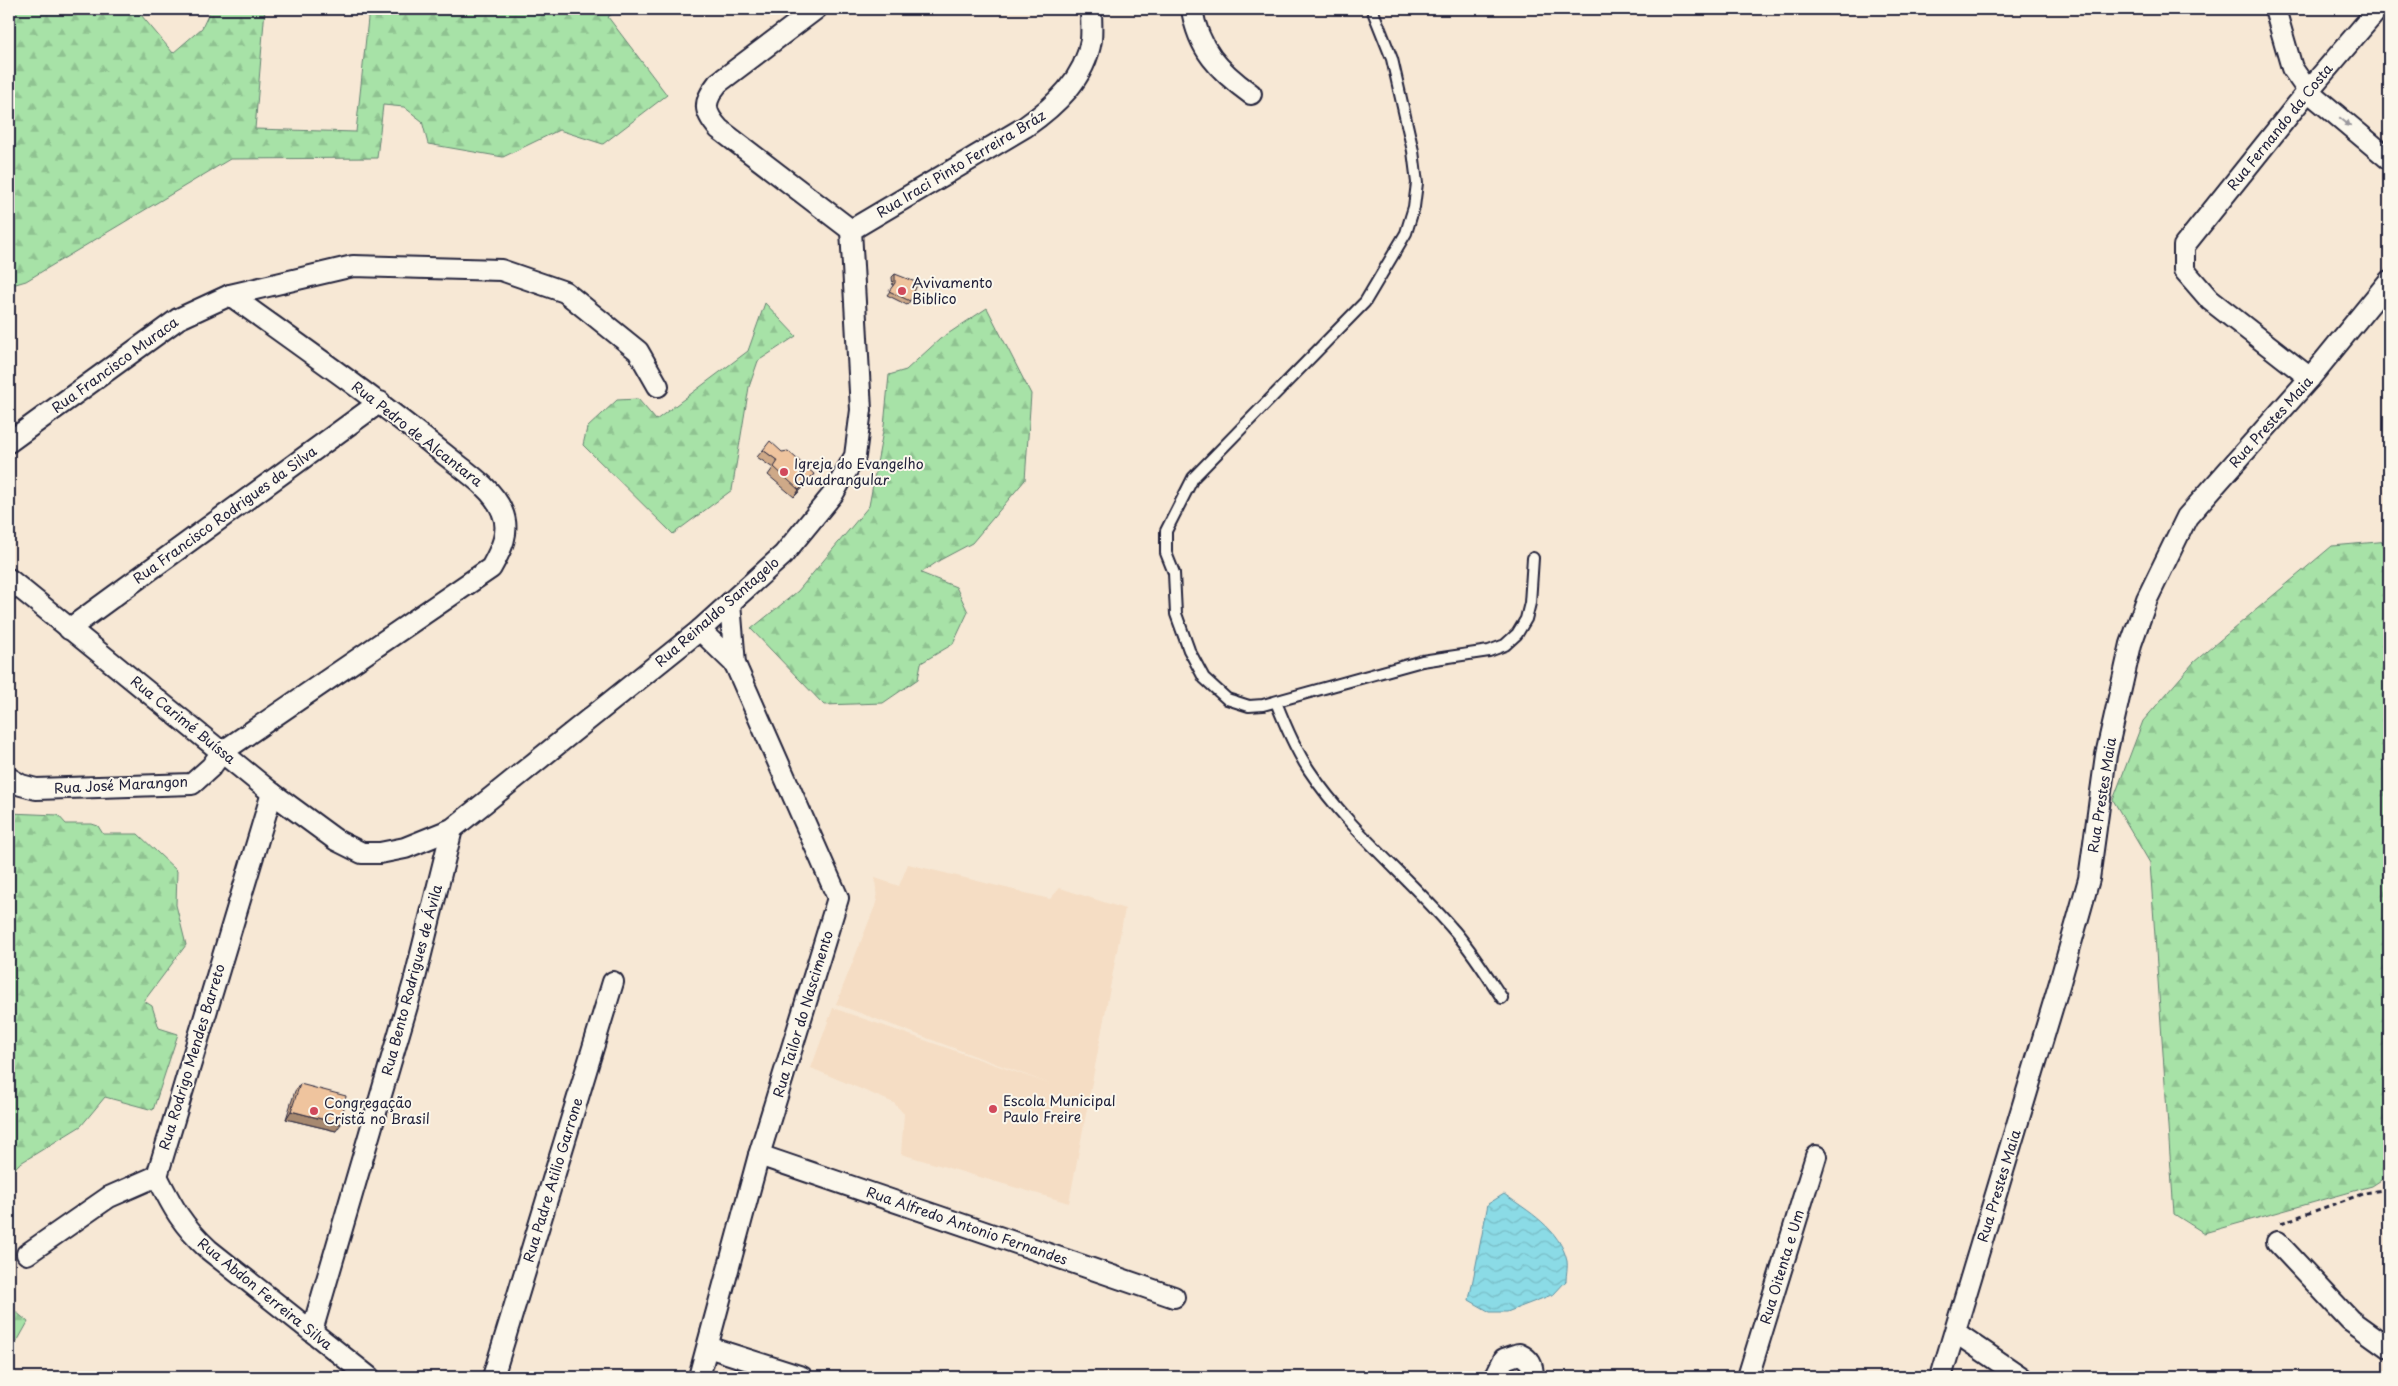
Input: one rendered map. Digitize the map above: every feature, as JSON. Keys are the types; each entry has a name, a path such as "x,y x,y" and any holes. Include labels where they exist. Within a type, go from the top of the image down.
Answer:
{"street":[{"path":"816,9 718,83 707,100 706,109 711,120 725,134 851,230"},
{"name":"Rua Iraci Pinto Ferreira Bráz","path":"851,230 1025,127 1052,108 1070,87 1084,64 1091,40 1091,9"},
{"path":"1192,9 1195,29 1205,50 1232,80 1251,94"},
{"path":"2275,9 2292,68 2308,91 2389,159"},
{"name":"Rua Fernando da Costa","path":"2310,378 2210,300 2184,270 2184,246 2308,91 2378,9"},
{"name":"Rua Reinaldo Santagelo","path":"362,853 380,854 405,848 452,829 700,630 783,555 833,494 855,456 861,410 851,230"},
{"name":"Rua Francisco Muraca","path":"9,442 178,318 230,295 353,266 501,270 566,292 638,350 658,386"},
{"name":"Rua Prestes Maia","path":"1941,1377 2058,992 2089,879 2106,755 2131,644 2147,599 2187,517 2310,378 2389,281"},
{"name":"Rua Pedro de Alcantara","path":"222,752 491,568 501,548 506,531 502,510 485,488 380,402 230,295"},
{"name":"Rua Francisco Rodrigues da Silva","path":"69,629 380,402"},
{"name":"Rua Carimé Buíssa","path":"9,579 272,793 336,840 362,853"},
{"name":"Rua Tailor do Nascimento","path":"699,1377 759,1155 838,898 735,664 730,603"},
{"name":"Rua Tailor do Nascimento","path":"700,630 735,664"},
{"name":"Rua José Marangon","path":"9,778 21,785 36,789 192,784 211,767 222,752"},
{"name":"Rua Rodrigo Mendes Barreto","path":"156,1176 272,793"},
{"name":"Rua Bento Rodrigues de Ávila","path":"312,1331 414,982 452,829"},
{"name":"Rua Padre Atilio Garrone","path":"493,1377 613,982"},
{"name":"Rua Alfredo Antonio Fernandes","path":"759,1155 1174,1297"},
{"name":"Rua Oitenta e Um","path":"1748,1377 1816,1156"},
{"path":"27,1254 109,1197 156,1176"},
{"name":"Rua Abdon Ferreira Silva","path":"156,1176 176,1215 188,1231 209,1250 370,1377"},
{"path":"2277,1242 2350,1320 2389,1348"},
{"path":"1955,1332 2021,1377"},
{"path":"708,1347 802,1377"},
{"path":"1495,1377 1504,1359 1519,1354 1530,1362 1533,1377"}],"lane":[{"path":"1372,9 1392,59 1413,151 1417,183 1414,207 1406,233 1365,302 1193,478 1166,531 1166,553 1174,573 1176,614 1189,650 1204,678 1228,698 1240,703 1249,706 1276,702 1422,662 1489,652 1506,645 1517,634 1526,619 1530,603 1533,558"},
{"path":"1276,702 1289,734 1309,770 1349,820 1408,879 1453,928 1502,998"}],"path":[{"path":"2277,1242 2274,1236 2280,1223 2366,1192 2389,1189"}],"shaded area":[{"path":"908,864 1050,899 1060,888 1125,909 1069,1203 901,1154 904,1114 894,1103 811,1068 833,1008 1050,1084 836,1004 877,901 875,878 899,886"}],"green space":[{"path":"9,9 136,9 173,53 202,28 211,9 265,9 255,129 356,132 369,9 619,9 608,17 667,95 603,144 559,130 503,157 428,144 422,121 404,107 383,105 377,158 230,159 26,281 9,286"},
{"path":"765,303 796,336 758,361 749,387 732,490 673,534 583,445 587,428 617,400 638,399 656,420 748,351"},
{"path":"987,308 1031,394 1025,480 972,543 940,560 921,573 956,587 968,612 953,644 921,663 918,679 883,703 824,705 751,629 798,591 869,506 884,426 889,375 906,370 940,339"},
{"path":"2389,541 2389,1175 2372,1186 2204,1233 2174,1214 2150,863 2113,800 2143,721 2194,662 2332,546"},
{"path":"9,813 58,815 66,824 92,824 98,826 103,834 138,834 177,871 176,905 186,945 144,1001 152,1006 159,1028 178,1034 153,1110 105,1097 81,1126 19,1164 9,1175"},
{"path":"9,1306 28,1322 9,1356"}],"water":[{"path":"1504,1194 1533,1214 1558,1239 1567,1261 1566,1281 1554,1294 1507,1312 1490,1312 1469,1300 1488,1204"}],"building":[{"name":"Avivamento Biblico","path":"895,274 918,283 910,301 889,291 895,283"},
{"path":"770,441 782,452 788,451 814,474 799,490 774,467 778,461 763,450"},
{"name":"Congregação Cristã no Brasil","path":"300,1084 346,1096 341,1124 291,1111"}],"place":[{"name":"Avivamento Biblico","path":"902,291"},
{"name":"Igreja do Evangelho Quadrangular","path":"784,472"},
{"name":"Escola Municipal Paulo Freire","path":"993,1109"},
{"name":"Congregação Cristã no Brasil","path":"314,1111"}]}
